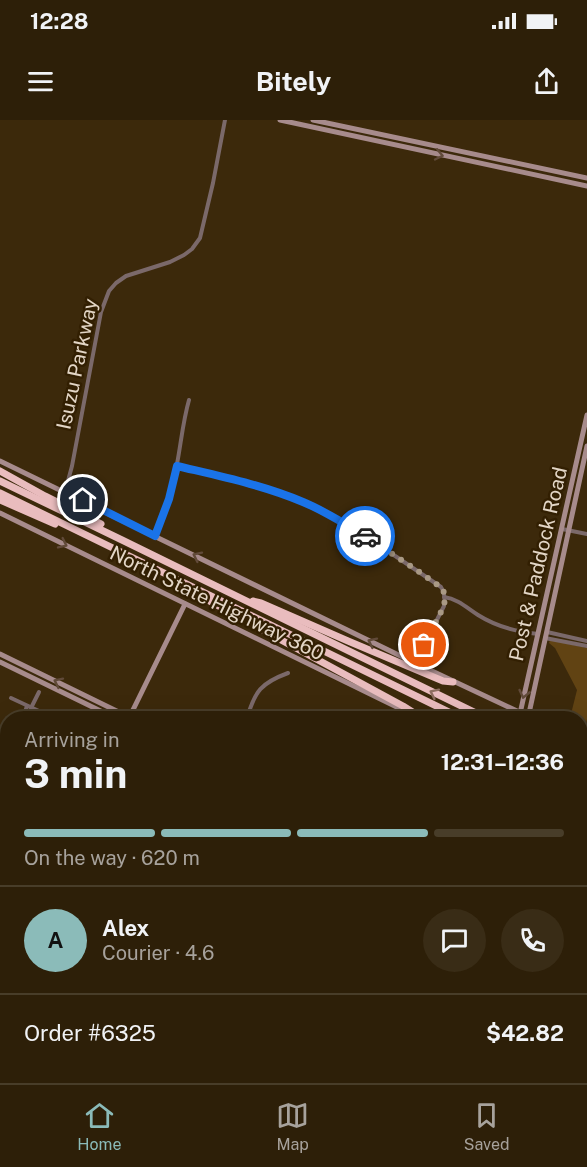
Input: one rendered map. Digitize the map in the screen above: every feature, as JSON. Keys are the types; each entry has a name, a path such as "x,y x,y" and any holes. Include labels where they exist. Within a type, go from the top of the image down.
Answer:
{"highway":[{"path":"0,471 116,532 122,540"},
{"path":"0,481 472,711"},
{"path":"0,493 447,711"},
{"path":"0,500 99,545 110,546"},
{"path":"150,566 157,573 410,711"},
{"path":"236,597 261,603 443,681 453,682"}],"street":[{"name":"Isuzu Parkway","path":"65,492 101,312 109,291 126,276 170,262 184,255 200,238 225,120"},
{"path":"280,120 315,123 401,138 502,160 587,186"},
{"path":"315,123 421,151 587,178"},
{"path":"400,146 401,138"},
{"path":"421,151 422,143"},
{"path":"155,536 169,499 189,400"},
{"name":"Post & Paddock Road","path":"530,711 585,436 587,415"},
{"name":"Post & Paddock Road","path":"520,711 587,446"},
{"name":"North State Highway 360","path":"0,461 511,711"},
{"path":"177,466 251,484 314,506 376,543 441,587 444,606 415,663"},
{"name":"North State Highway 360","path":"0,513 407,711"},
{"path":"565,529 587,534"},
{"path":"444,597 452,598 494,624 518,632 587,641"},
{"path":"133,711 185,604"},
{"path":"546,635 587,646"},
{"path":"0,654 116,711"},
{"path":"0,662 101,711"},
{"path":"249,711 256,692 268,682 288,673"},
{"path":"27,711 39,692"},
{"path":"10,698 38,711"}],"shaded area":[{"path":"550,640 587,648 587,711 572,711 577,690 555,648 549,643"}],"way so far":[{"path":"365,536 443,589 444,606 424,645"}],"route":[{"path":"83,500 155,536 164,515 177,466 251,484 302,501 365,536"}]}
